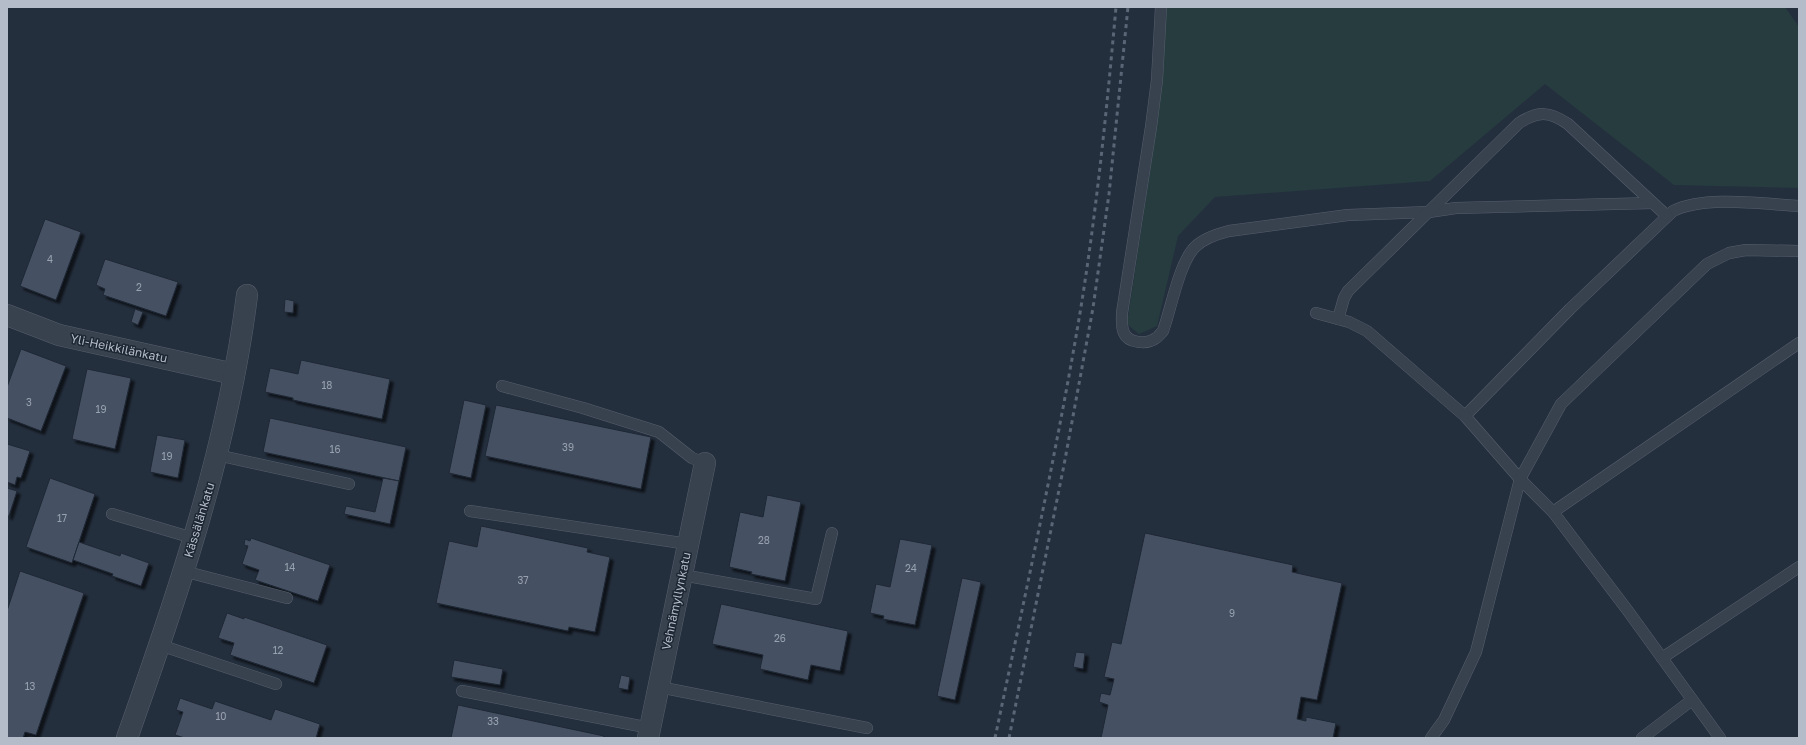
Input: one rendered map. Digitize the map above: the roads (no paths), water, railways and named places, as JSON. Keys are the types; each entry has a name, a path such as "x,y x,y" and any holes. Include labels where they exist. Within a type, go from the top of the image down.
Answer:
{"street":[{"name":"Kässälänkatu","path":"127,738 160,645 194,538 218,455 234,374 247,295"},
{"name":"Yli-Heikkilänkatu","path":"7,315 59,335 234,374"},
{"name":"Vehnämyllynkatu","path":"649,733 705,463"}],"lane":[{"path":"1161,7 1157,80 1122,313 1124,334 1138,342 1147,342 1156,339 1163,331 1185,261 1195,247 1210,236 1229,231 1348,215 1429,212 1456,208 1653,203"},
{"path":"1338,319 1344,298 1348,291 1519,123 1538,114 1557,116 1568,124 1667,216"},
{"path":"1465,416 1570,309 1667,216 1683,206 1693,204 1724,203 1799,206"},
{"path":"1431,738 1444,720 1476,652 1520,479 1561,404 1707,264 1729,253 1746,250 1799,251"},
{"path":"1316,313 1358,325 1367,331 1465,416 1520,479 1553,512 1720,738"},
{"path":"1553,512 1799,343"},
{"path":"502,386 583,408 659,432 692,458 705,463"},
{"path":"218,455 349,484"},
{"path":"470,511 688,544"},
{"path":"112,514 194,538"},
{"path":"682,575 816,599 832,533"},
{"path":"1662,658 1799,567"},
{"path":"183,572 287,598"},
{"path":"160,645 276,684"},
{"path":"658,687 867,728"},
{"path":"462,691 649,733"},
{"path":"1642,738 1692,700"}],"railway":[{"path":"995,738 1051,469 1081,307 1101,157 1116,7"},
{"path":"1009,738 1064,465 1093,308 1109,194 1128,7"}]}
